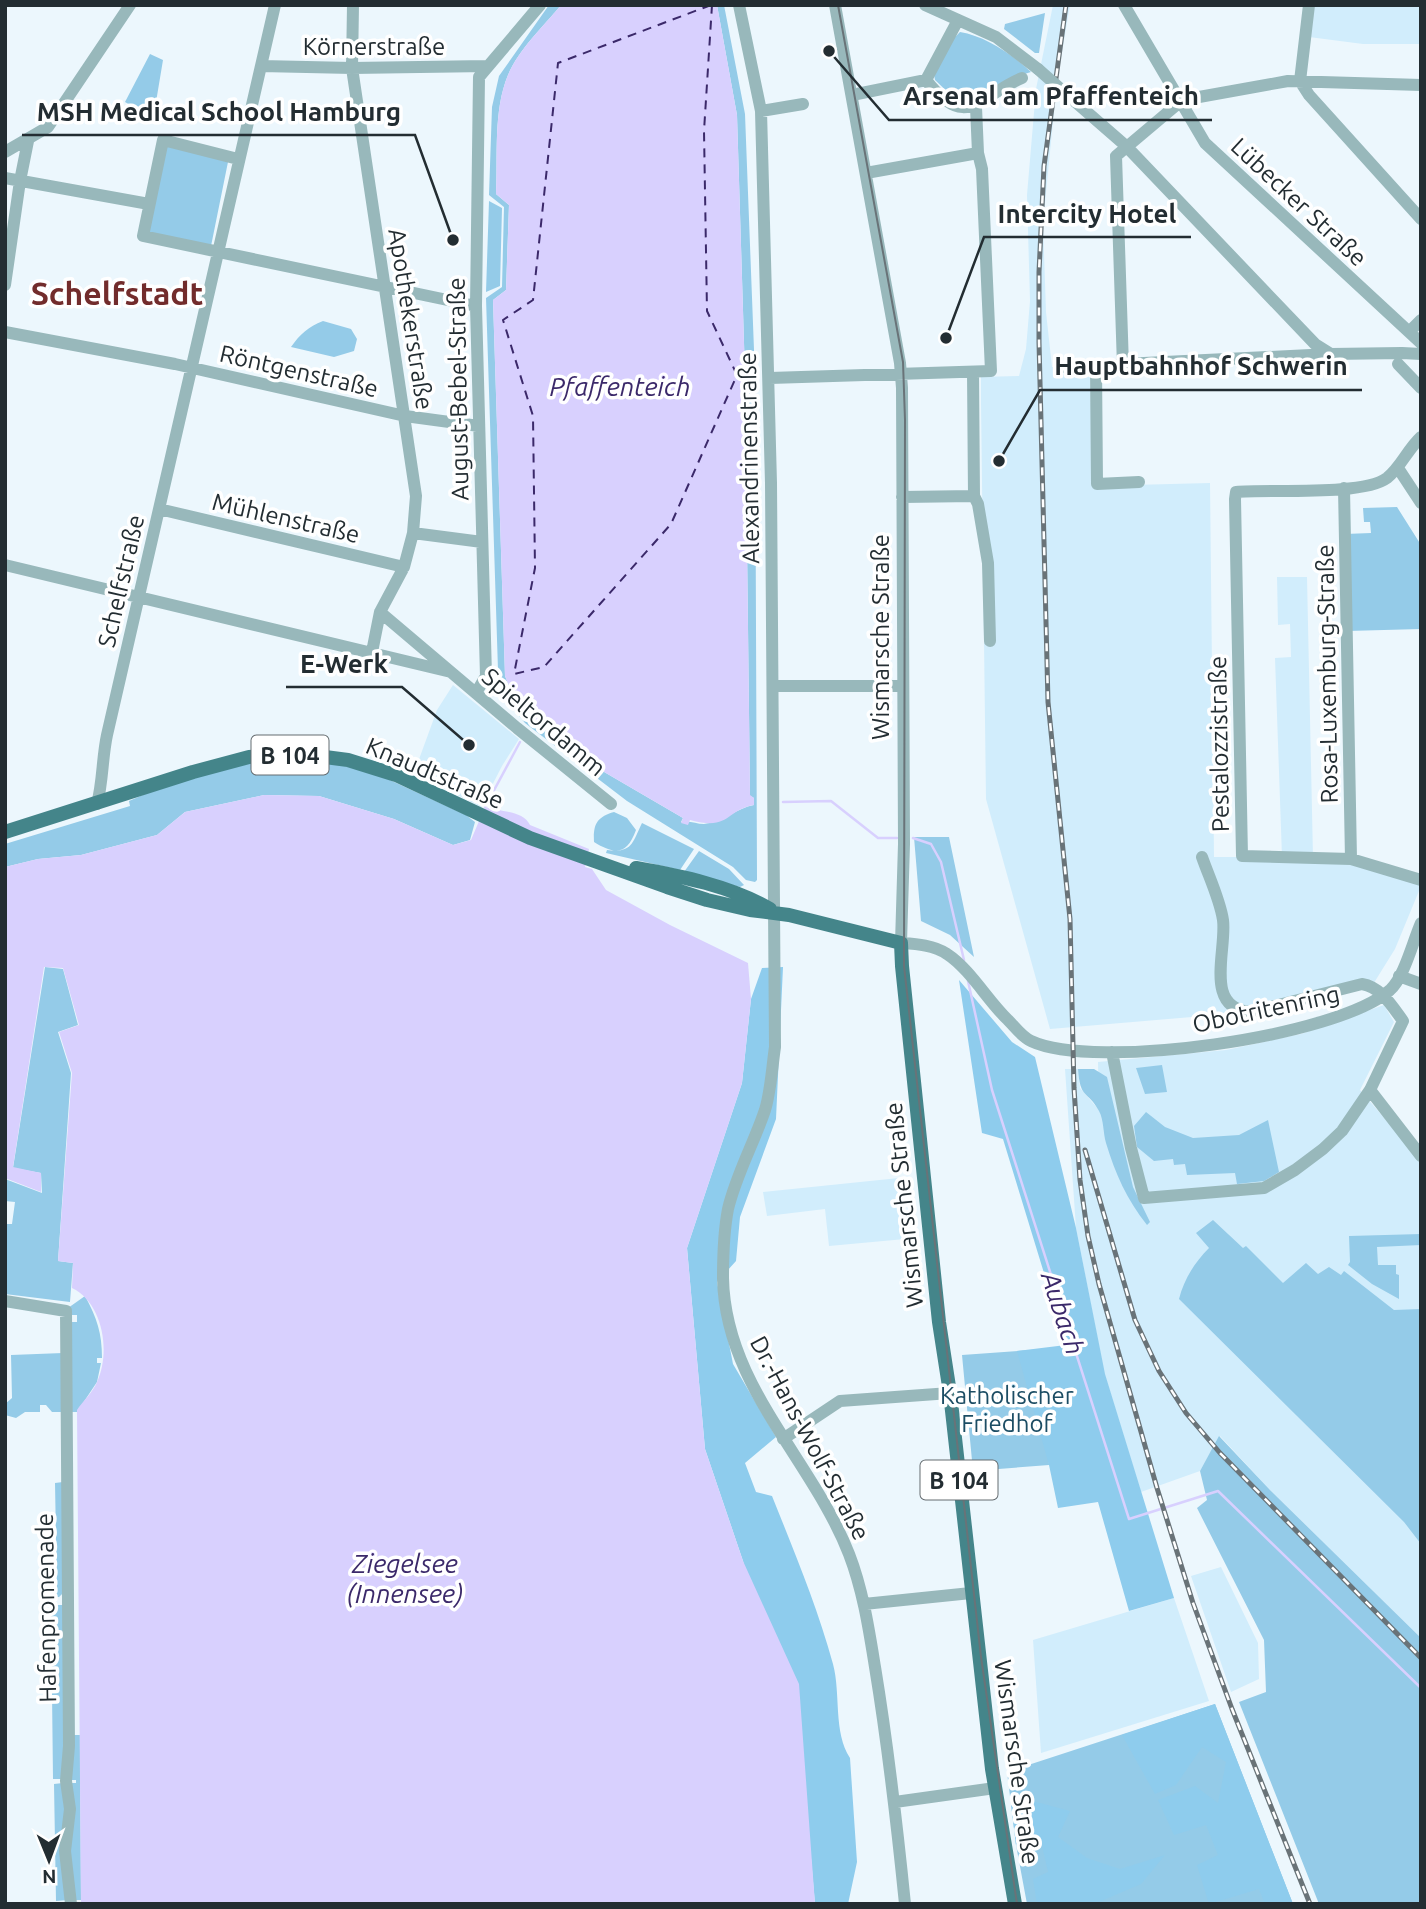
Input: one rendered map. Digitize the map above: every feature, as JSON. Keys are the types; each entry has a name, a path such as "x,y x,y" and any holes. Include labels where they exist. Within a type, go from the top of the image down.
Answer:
{"main road":[{"name":"Knaudtstraße","path":"5,832 193,772 249,757 325,757 372,767 409,781 530,838 707,900 774,911"},
{"name":"B 104","path":"774,911 901,943"},
{"name":"Wismarsche Straße","path":"901,943 939,1322 950,1393 971,1593 995,1788 1015,1904"}],"street":[{"path":"6,149 28,141 48,127 130,5"},
{"name":"Apothekerstraße","path":"353,5 352,68 416,496 413,533 404,567 380,612 372,652"},
{"name":"August-Bebel-Straße","path":"476,693 486,676 475,306 479,77 540,5"},
{"name":"Alexandrinenstraße","path":"739,5 761,111 769,378 774,911"},
{"path":"835,5 901,374"},
{"path":"925,5 996,37 1038,69 1126,146 1315,344 1331,354"},
{"name":"Lübecker Straße","path":"1124,5 1205,144 1421,343"},
{"path":"1309,5 1300,81 1317,104 1421,219"},
{"name":"Schelfstraße","path":"97,804 101,789 103,755 193,368 273,6"},
{"path":"926,80 958,20"},
{"name":"Körnerstraße","path":"261,66 487,66"},
{"path":"926,80 951,104 976,107 1022,78"},
{"path":"852,95 926,80"},
{"path":"1123,366 1116,156 1126,146 1180,102 1288,81 1421,85"},
{"path":"761,111 803,104"},
{"path":"769,378 991,371 984,194 978,153 976,107"},
{"path":"238,159 163,140 143,236 475,306"},
{"path":"5,285 28,141"},
{"path":"866,173 978,153"},
{"path":"5,178 149,204"},
{"path":"1409,332 1421,320"},
{"name":"Röntgenstraße","path":"5,332 193,368 405,416 479,426"},
{"path":"1062,367 1331,354 1421,354"},
{"path":"1398,364 1421,388"},
{"path":"1096,366 1097,484 1139,482"},
{"path":"972,372 974,496 985,537 988,564 990,641"},
{"name":"Wismarsche Straße","path":"901,374 904,844 901,943"},
{"path":"1344,488 1384,481 1398,468 1421,437"},
{"path":"1398,468 1421,503"},
{"name":"Pestalozzistraße","path":"1344,488 1236,492 1242,856 1351,859 1421,880"},
{"name":"Rosa-Luxemburg-Straße","path":"1344,488 1351,859"},
{"path":"902,497 974,496"},
{"name":"Mühlenstraße","path":"159,509 404,567"},
{"name":"August-Bebel-Straße","path":"413,533 482,542"},
{"path":"5,565 451,673"},
{"name":"Spieltordamm","path":"380,612 611,804"},
{"path":"773,686 902,686"},
{"path":"1112,1052 1144,1198 1264,1188 1295,1170 1342,1131 1370,1090 1403,1021 1372,986 1362,984 1251,1012 1234,1009 1227,1001 1222,986 1220,957 1223,921 1202,858"},
{"name":"Dr.-Hans-Wolf-Straße","path":"774,911 772,941 775,1047 765,1108 728,1209 723,1278 727,1318 733,1343 757,1394 811,1481 849,1553 864,1605 880,1698 895,1802 905,1904"},
{"name":"Obotritenring","path":"901,943 935,948 947,954 1027,1040 1049,1049 1112,1052 1227,1043 1293,1029 1368,1006 1393,988 1421,923"},
{"path":"1399,976 1421,984"},
{"path":"1370,1090 1415,1140 1421,1156"},
{"name":"Hafenpromenade","path":"5,1301 62,1310 64,1321 69,1746 66,1781 70,1809 65,1851 71,1904"},
{"path":"783,1439 841,1401 950,1393"},
{"path":"864,1605 971,1593"},
{"path":"895,1802 995,1788"}],"shaded area":[{"path":"1053,5 1070,5 1057,81 1043,223 1046,312 1052,367 1090,366 1093,486 1210,483 1214,857 1282,857 1275,658 1291,657 1290,624 1278,625 1277,577 1307,577 1313,858 1351,859 1421,880 1421,886 1395,949 1372,986 1251,1012 1050,1029 986,799 981,377 1019,376 1026,349 1030,301 1027,195 1036,89"},
{"path":"1313,5 1421,5 1421,44 1363,44 1309,37"},
{"path":"453,685 519,739 481,807 414,773 437,710"},
{"path":"783,967 776,1119 740,1217 736,1261 717,1282 733,1364 776,1437 745,1463 756,1492 772,1496 797,1558 833,1664 841,1737 850,1758 857,1862 848,1904 815,1904 807,1812 743,1561 705,1449 687,1248 742,1083 751,999 762,968"},
{"path":"959,980 1012,1042 1035,1057 1076,1228 1105,1374 1174,1598 1129,1611 1098,1502 1058,1508 1049,1465 1017,1351 1066,1345 1003,1139 982,1133"},
{"path":"1384,1005 1394,1022 1360,1090 1405,1142 1421,1143 1421,1638 1270,1490 1220,1436 1200,1471 1141,1492 1104,1372 1076,1228 1065,1069 1078,1069 1080,1088 1099,1110 1098,1062 1226,1050 1301,1034"},
{"path":"899,1178 905,1239 829,1246 825,1209 767,1216 763,1192"},
{"path":"1221,1567 1258,1643 1259,1679 1231,1692 1191,1576"},
{"path":"1174,1598 1209,1701 1041,1753 1033,1640"},
{"path":"1215,1704 1293,1904 1265,1904 1259,1889 1209,1904 1197,1865 1218,1855 1206,1825 1174,1835 1158,1800 1195,1786 1218,1803 1226,1762 1202,1747 1176,1785 1155,1794 1122,1735"},
{"path":"1010,1795 1070,1811 1058,1837 1087,1858 1120,1869 1165,1855 1141,1884 1094,1904 1037,1904 1033,1879 1048,1872 1041,1841 1016,1845"}],"green space":[{"path":"549,5 561,5 525,47 508,75 500,103 497,134 496,194 509,205 506,290 493,300 505,676 523,713 540,731 545,728 599,769 683,818 681,822 711,823 754,805 754,798 750,796 745,375 737,115 717,5 724,5 745,114 755,376 755,882 746,880 733,867 627,801 525,723 508,703 498,670 486,298 502,287 504,207 489,195 492,107 499,76"},
{"path":"1045,13 1039,53 1035,53 1004,29 1005,24"},
{"path":"960,32 979,37 998,47 1031,72 1018,76 975,100 957,101 935,80 934,75 950,42"},
{"path":"150,54 163,60 155,108 167,122 159,121 125,102"},
{"path":"163,140 229,157 210,251 143,236"},
{"path":"489,201 502,208 500,286 486,292"},
{"path":"323,321 351,329 357,339 354,351 334,357 291,347 305,331"},
{"path":"1397,507 1421,545 1421,629 1347,631 1345,534 1371,533 1370,522 1364,522 1363,508"},
{"path":"304,759 368,770 466,815 475,822 470,840 453,845 394,819 319,796 264,795 185,812 157,835 81,855 38,859 5,867 5,844 130,806 129,801 159,788 247,763"},
{"path":"614,812 627,818 636,830 629,844 614,851 594,842 594,830 597,822"},
{"path":"642,823 694,849 680,870 606,853 607,850 622,850 630,846"},
{"path":"914,837 949,837 974,957 950,935 921,921"},
{"path":"699,851 729,869 744,885 740,887 684,872"},
{"path":"45,967 63,969 78,1025 58,1032 71,1073 58,1261 73,1263 70,1302 5,1294 5,1224 12,1224 15,1202 5,1201 5,1179 42,1193 41,1173 13,1168"},
{"path":"1162,1065 1167,1092 1145,1094 1136,1068"},
{"path":"1078,1069 1094,1069 1107,1077 1133,1187 1150,1222 1147,1225 1133,1206 1118,1176 1106,1143 1101,1115 1081,1086"},
{"path":"1146,1112 1165,1127 1193,1138 1239,1135 1268,1120 1279,1172 1264,1181 1237,1184 1235,1173 1187,1175 1185,1164 1174,1165 1173,1159 1154,1161 1137,1147 1134,1126"},
{"path":"1213,1220 1243,1248 1246,1246 1283,1283 1306,1263 1318,1274 1329,1267 1341,1275 1344,1271 1394,1310 1421,1309 1421,1544 1404,1522 1179,1299 1191,1271 1209,1248 1196,1233"},
{"path":"1421,1234 1421,1245 1377,1247 1378,1265 1396,1265 1396,1274 1399,1275 1399,1299 1372,1284 1348,1265 1349,1236"},
{"path":"85,1296 98,1326 102,1358 97,1358 97,1363 101,1363 97,1382 77,1412 69,1412 68,1322 77,1322 77,1315 68,1315 68,1308"},
{"name":"Katholischer Friedhof","path":"1044,1349 1049,1465 973,1471 962,1355"},
{"path":"63,1353 63,1412 52,1412 46,1405 40,1405 40,1412 25,1412 16,1418 5,1415 5,1404 12,1398 11,1355"},
{"path":"1219,1436 1270,1490 1421,1638 1421,1904 1319,1904 1239,1702 1266,1692 1264,1640 1197,1508 1207,1500 1200,1471"},
{"path":"63,1482 64,1592 59,1597 51,1597 51,1594 57,1593 55,1483"},
{"path":"51,1605 64,1605 65,1758 62,1779 53,1779"},
{"path":"1215,1704 1293,1904 1027,1904 1007,1772"},
{"path":"72,1735 80,1735 81,1900 74,1900 70,1848 70,1783 76,1783 76,1780 70,1780"},
{"path":"63,1783 68,1900 56,1901 54,1784"}],"water":[{"name":"Pfaffenteich","path":"561,5 717,5 737,115 745,375 750,795 754,798 754,805 713,823 690,820 688,825 681,823 683,818 599,769 546,728 541,731 523,713 505,676 493,300 506,290 509,205 496,194 498,118 503,89 513,65"},
{"name":"Ziegelsee (Innensee)","path":"264,795 319,796 394,819 453,845 471,840 485,807 516,814 530,825 589,849 585,867 592,869 606,890 748,963 751,999 742,1083 687,1248 705,1449 743,1561 799,1684 815,1904 81,1904 77,1410 97,1382 103,1357 103,1343 97,1316 91,1305 83,1295 72,1288 73,1263 58,1261 72,1073 59,1032 79,1025 63,968 44,967 13,1167 41,1173 41,1192 5,1178 5,867 38,859 81,855 157,835 185,812"}],"waterway":[{"path":"485,807 520,742"},
{"name":"Aubach","path":"783,802 831,801 878,838 897,838"},
{"name":"Aubach","path":"913,838 931,844 941,862 964,960"},
{"name":"Aubach","path":"968,981 992,1090 1129,1519 1218,1491 1421,1688"}],"ferry route":[{"path":"711,5 558,63 533,300 503,320 533,416 535,568 514,674 544,667 671,524 737,375 707,311 704,131 712,5"}],"tram line":[{"path":"838,5 903,362 904,966 981,1657 1017,1904"}],"railway":[{"path":"1066,5 1044,166 1039,342 1048,702 1070,919 1074,1088 1080,1180 1088,1236 1099,1284 1193,1603 1310,1904"},
{"path":"1085,1150 1135,1320 1159,1371 1186,1413 1220,1453 1421,1658"}],"place":[{"name":"Arsenal am Pfaffenteich","path":"829,51"},
{"name":"MSH Medical School Hamburg","path":"453,240"},
{"name":"Intercity Hotel","path":"946,338"},
{"name":"Hauptbahnhof Schwerin","path":"999,461"},
{"name":"E-Werk","path":"469,745"}],"district":[{"name":"Schelfstadt","path":"117,293"}]}
